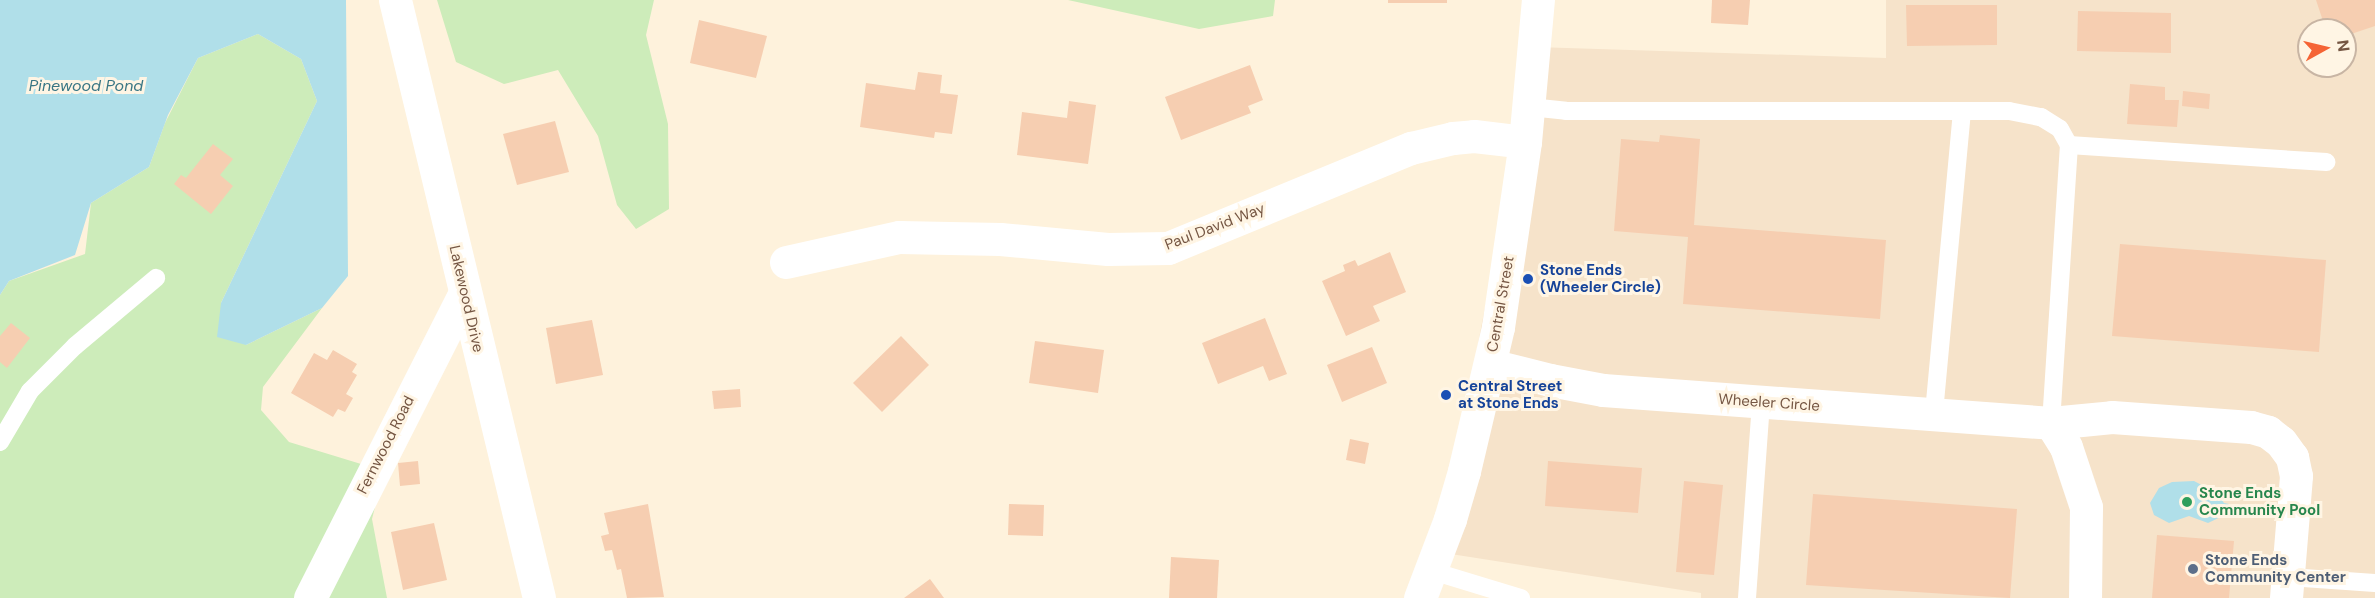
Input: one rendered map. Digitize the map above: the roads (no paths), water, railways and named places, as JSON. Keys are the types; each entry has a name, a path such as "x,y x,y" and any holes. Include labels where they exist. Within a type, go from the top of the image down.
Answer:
{"street":[{"name":"Lakewood Drive","path":"395,0 539,598"},
{"name":"Central Street","path":"1426,585 1467,461 1490,365 1506,284 1530,107 1538,0"},
{"name":"Paul David Way","path":"786,262 899,237 1000,239 1108,249 1168,248 1411,148 1453,138 1474,136 1526,142"},
{"name":"Fernwood Road","path":"310,598 464,294"},
{"name":"Wheeler Circle","path":"1490,365 1603,390 2052,423 2112,417 2251,427 2268,432 2281,442 2292,457 2296,476 2287,588"},
{"path":"2052,423 2066,447 2086,507 2085,598"}],"lane":[{"path":"1530,107 1566,111 2009,111 2041,117 2060,129 2069,145 2052,423"},
{"path":"1934,414 1962,111"},
{"path":"2069,145 2326,162"},
{"path":"0,442 30,391 75,346 156,278"},
{"path":"1747,598 1761,402"},
{"path":"2287,588 2375,583"},
{"path":"1426,585 1521,598"}],"water":[{"name":"Pinewood Pond","path":"0,0 346,0 348,276 322,308 246,345 217,337 221,303 317,101 301,59 258,34 198,58 168,115 149,167 91,203 75,255 9,281 0,295"},
{"name":"Stone Ends Community Pool","path":"2194,481 2217,493 2224,503 2229,504 2229,513 2208,523 2189,516 2169,523 2154,515 2150,503 2159,488 2172,482"}],"place":[{"name":"Stone Ends (Wheeler Circle)","path":"1528,279"},
{"name":"Central Street at Stone Ends","path":"1446,395"},
{"name":"Stone Ends Community Pool","path":"2187,502"},
{"name":"Stone Ends Community Center","path":"2193,569"}]}
